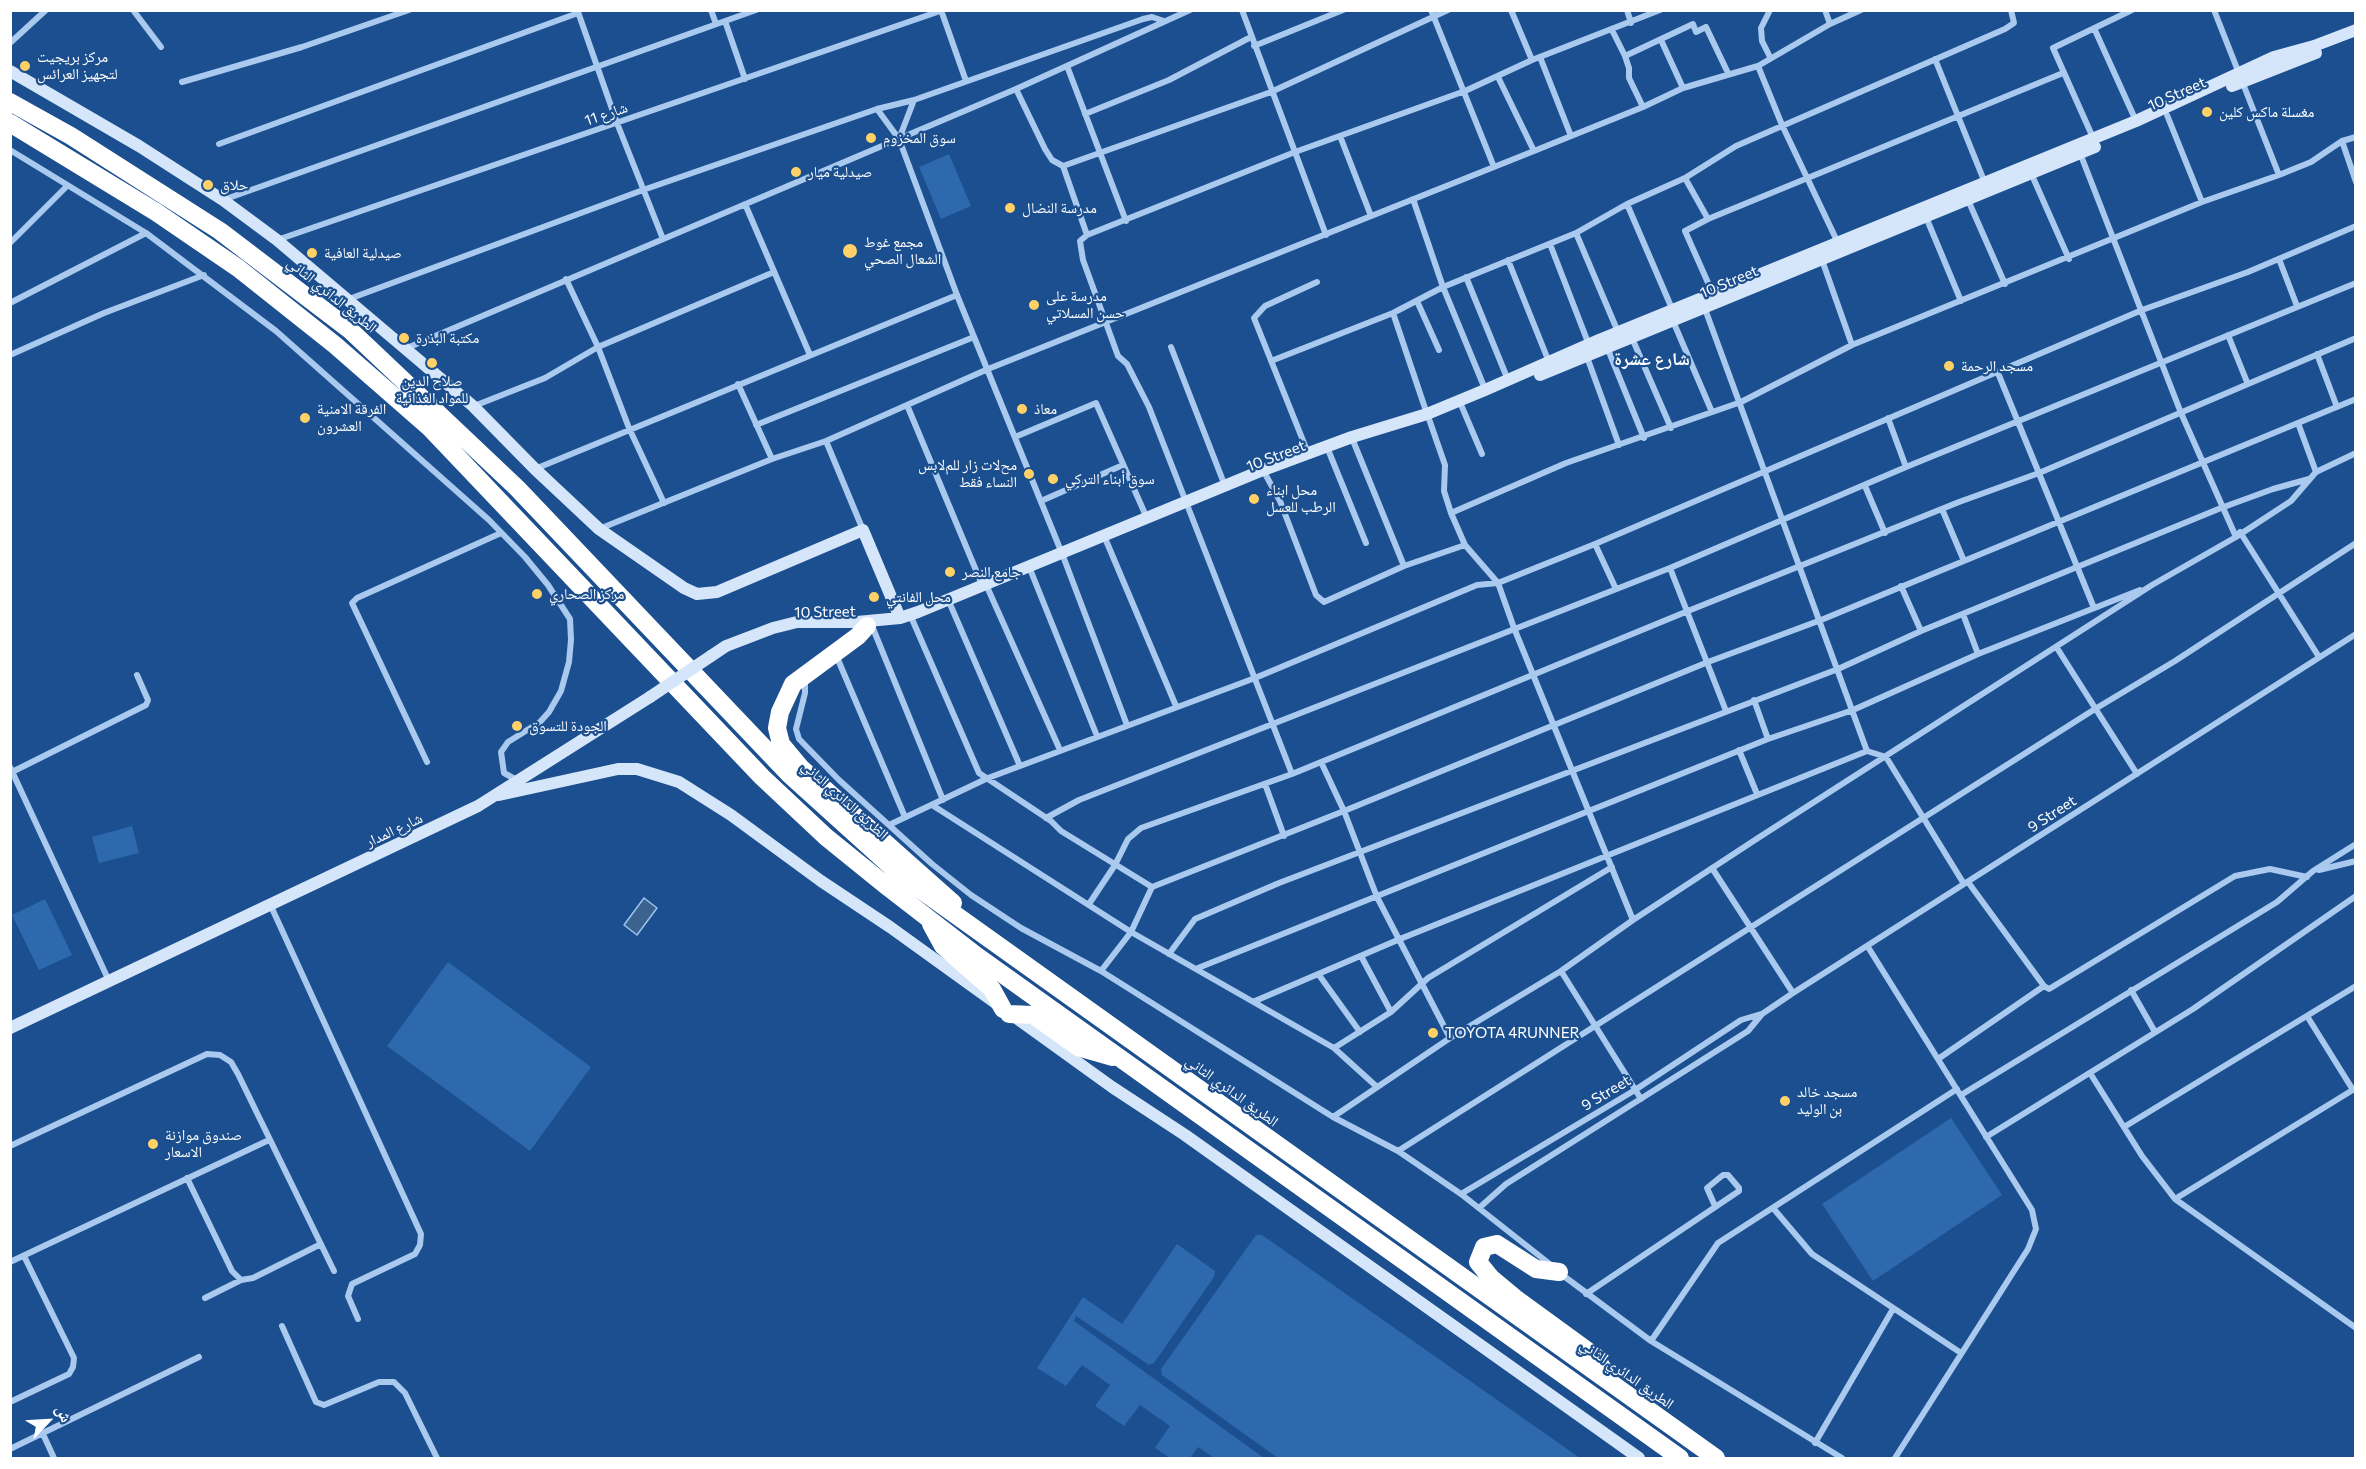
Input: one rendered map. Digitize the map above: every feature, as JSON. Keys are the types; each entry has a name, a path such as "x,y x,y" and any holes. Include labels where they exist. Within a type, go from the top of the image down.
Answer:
{"highway":[{"name":"الطريق الدائري الثاني","path":"10,102 71,136 219,231 350,330 517,488 789,774 904,878 1716,1458"},
{"path":"10,123 147,206 229,262 352,360 430,428 762,777 826,837 927,917 1123,1060 1680,1458"},
{"path":"869,626 805,673 789,690 780,712 777,728 781,744 790,757 944,892 975,929"},
{"path":"927,917 943,946 986,981 1006,1012 1033,1015 1078,1047 1123,1060"},
{"path":"1559,1272 1536,1269 1497,1244 1484,1247 1478,1262 1491,1278 1515,1298 1596,1357 1612,1385"}],"main road":[{"name":"10 Street","path":"772,628 797,622 906,619 1265,473 1308,453 1462,407 1626,333 1673,316 1705,309 1822,260 1840,247 1985,183 2167,115 2242,77 2274,57 2314,46 2355,30"},
{"name":"10 Street","path":"1673,316 1713,295 1926,217 2080,153 2095,142 2136,121 2242,77 2355,38"},
{"path":"10,71 139,146 223,200 277,240 474,406 534,469 599,529 684,588 697,594 725,589 863,530 906,619"},
{"name":"10 Street","path":"772,628 869,626 906,619 950,604 1146,516 1187,504 1225,486 1428,416 1549,363 1588,351"},
{"name":"شارع المدار","path":"10,1028 499,795 726,646 772,628"},
{"path":"499,795 618,769 637,769 679,782 731,815 1112,1088 1185,1135 1638,1458"}],"street":[{"path":"10,43 46,10"},
{"path":"133,10 161,47"},
{"path":"182,82 302,47 409,10"},
{"path":"711,10 716,24"},
{"path":"223,200 756,10"},
{"path":"1242,10 1326,235"},
{"path":"1254,46 1343,10"},
{"path":"1431,10 1494,167"},
{"path":"1063,166 1271,92 1448,10"},
{"path":"1511,10 1532,60"},
{"path":"1627,10 1631,23"},
{"path":"1292,774 1149,407 1127,364 1118,356 1080,242 1087,235 1295,152 1465,91 1532,60 1660,10"},
{"path":"1770,10 1761,28 1762,41 1770,57"},
{"path":"1825,10 1830,24"},
{"path":"599,529 772,459 826,441 987,369 1326,235 1643,107 1683,88 1758,66 1830,24 1861,10"},
{"path":"1271,361 1393,313 1443,286 1576,234 1627,204 1685,178 1736,146 2012,26 2014,20 2011,10"},
{"path":"2095,142 2053,48 2132,10"},
{"path":"2214,10 2279,175"},
{"path":"942,11 966,81"},
{"name":"شارع 11","path":"277,240 942,11"},
{"path":"407,348 1016,89 1186,11"},
{"path":"219,144 578,12 617,123 663,238"},
{"path":"349,299 644,190 877,110 914,100 1143,19 1152,17 1164,21"},
{"path":"725,21 745,79"},
{"path":"1625,56 1693,24 1696,32 1706,27 1728,73"},
{"path":"2094,28 2136,121"},
{"path":"1612,30 1625,56 1629,78 1643,107"},
{"path":"1085,114 1169,80 1251,37"},
{"path":"1661,40 1683,88"},
{"path":"1540,57 1571,136"},
{"path":"1935,59 1985,183"},
{"path":"1067,66 1126,221"},
{"path":"1758,66 1782,125 1808,180 1814,187 1840,247"},
{"path":"1713,295 1685,231 1708,219 1808,180 1957,115 2063,73"},
{"path":"1498,77 1534,151"},
{"path":"1016,89 1044,149 1052,160 1063,166 1087,235"},
{"path":"899,139 914,100"},
{"path":"877,110 899,139 957,295 1016,437 1127,725"},
{"path":"2167,115 2202,202"},
{"path":"1340,136 1371,216"},
{"path":"1451,513 1566,463 1644,438 1741,402 1852,345 2202,202 2311,162 2342,141 2355,137"},
{"path":"2342,141 2355,182"},
{"path":"10,159 13,152 146,233 276,331 501,533 548,585 565,608 572,627 569,662 557,700 540,722 508,742 501,752 504,773 509,778 520,781"},
{"path":"2080,153 2181,413 2221,508 2319,657"},
{"path":"2031,173 2068,258"},
{"path":"1685,178 1708,219"},
{"path":"10,243 68,186"},
{"path":"1413,199 1443,286 1485,390"},
{"path":"1968,200 2005,284"},
{"path":"745,204 810,355"},
{"path":"1627,204 1712,412"},
{"path":"1926,217 1961,301"},
{"path":"889,825 988,778 1255,678 1477,585 1498,583 1596,544 2142,310 2279,259 2355,226"},
{"path":"10,303 146,233"},
{"path":"1576,234 1671,428"},
{"path":"1550,244 1619,445"},
{"path":"2279,259 2297,306"},
{"path":"1508,260 1549,363"},
{"path":"1822,260 1852,345"},
{"path":"474,406 545,378 597,347 774,272"},
{"path":"10,355 104,313 204,275"},
{"path":"1467,277 1508,381"},
{"path":"566,279 597,347 629,428 664,503"},
{"path":"1308,453 1254,318 1265,306 1317,282"},
{"path":"1046,818 1079,800 1670,568 1906,467 2355,284"},
{"path":"534,469 957,295"},
{"path":"1417,301 1439,351"},
{"path":"1705,309 1821,620 1867,751"},
{"path":"1393,313 1445,465 1444,491 1451,513 1465,544 1498,583 1514,628 1633,920"},
{"path":"2228,335 2247,382"},
{"path":"756,425 975,337"},
{"path":"1089,904 1115,865 1128,839 1141,828 1292,774 1688,611 1942,509 2039,473 2181,413 2247,382 2355,338"},
{"path":"1605,343 1644,438"},
{"path":"1171,347 1225,486"},
{"path":"2317,354 2337,407"},
{"path":"1998,373 2094,608"},
{"path":"738,384 772,459"},
{"path":"1101,971 1131,932 1152,887 1344,812 1708,662 1821,620 2355,399"},
{"path":"1016,437 1096,403 1146,516"},
{"path":"908,405 986,588 1060,750"},
{"path":"1462,407 1482,454"},
{"path":"1888,418 1906,467"},
{"path":"2298,423 2316,472"},
{"path":"826,441 863,530"},
{"path":"1354,443 1404,566"},
{"path":"1329,452 1366,543"},
{"path":"1333,1117 1376,1086 1561,971 1633,920 1886,756 2152,585 2291,501 2316,472 2355,453"},
{"path":"1041,501 1123,465"},
{"path":"1265,473 1280,501 1316,595 1324,602 1404,566 1465,544"},
{"path":"1169,954 1189,924 1199,917 1838,669 1922,631 2078,569 2221,508 2309,479"},
{"path":"1865,486 1885,533"},
{"path":"1942,509 1964,561"},
{"path":"427,762 352,603 357,598 501,533"},
{"path":"1105,538 1176,706"},
{"path":"1398,1151 1749,927 2175,661 2355,543"},
{"path":"1596,544 1616,589"},
{"path":"1670,568 1726,711"},
{"path":"1030,569 1097,736"},
{"path":"1198,968 1739,750 1853,710 1978,654 2152,585"},
{"path":"1901,586 1922,631"},
{"path":"950,604 1020,766"},
{"path":"1963,614 1978,654"},
{"path":"906,619 979,773 1046,818 1061,831 1152,887"},
{"path":"869,626 943,800"},
{"name":"9 Street","path":"1479,1208 1506,1184 1748,1031 1762,1014 1793,993 2355,634"},
{"path":"2057,648 2137,774"},
{"path":"835,653 905,817"},
{"path":"805,673 805,693 796,729 799,739 889,825 971,896 1021,928 1101,971 1333,1117 1398,1151 1461,1194 1586,1294 1651,1341 1842,1458"},
{"path":"109,981 11,771 146,705 148,700 138,675"},
{"path":"1754,700 1768,739"},
{"path":"1739,750 1757,794"},
{"path":"1255,1001 1400,939 1867,751 1886,756 1922,818 1966,883 2044,986 2049,989 2235,876 2270,869 2307,877"},
{"path":"1321,762 1344,812 1377,897 1450,1038"},
{"path":"1265,784 1284,836"},
{"path":"932,805 1131,932 1198,968 1334,1048 1376,1086"},
{"path":"1651,1341 1718,1243 1959,1092 2277,902 2313,871 2355,844"},
{"path":"2313,871 2355,861"},
{"path":"1334,1048 1391,1012 1428,978 1612,867"},
{"path":"1712,868 1793,993"},
{"path":"1986,1137 2156,1032 2355,896"},
{"path":"270,904 421,1234 420,1245 415,1254 352,1284 348,1296 358,1319"},
{"path":"1868,947 2032,1210 2036,1229 2028,1249 1895,1458"},
{"path":"1360,956 1391,1012"},
{"path":"1561,971 1641,1099"},
{"path":"1319,975 1360,1032"},
{"path":"1938,1059 2044,986"},
{"path":"2124,1127 2355,986"},
{"path":"2131,990 2156,1032"},
{"name":"9 Street","path":"1461,1194 1635,1089 1741,1020 1762,1014"},
{"path":"2175,1199 2354,1089 2307,1016"},
{"path":"10,1146 207,1054 220,1054 231,1062 334,1271"},
{"path":"2090,1072 2142,1156 2175,1199 2355,1328"},
{"path":"10,1262 269,1140"},
{"path":"1586,1294 1715,1206 1739,1189 1728,1175 1723,1175 1707,1188 1715,1206"},
{"path":"187,1178 232,1271 241,1280"},
{"path":"1773,1208 1812,1254 1961,1353"},
{"path":"205,1298 241,1280 253,1278 321,1244"},
{"path":"10,1402 69,1374 74,1367 74,1358 24,1256"},
{"path":"1815,1443 1893,1309"},
{"path":"282,1326 316,1402 324,1405 379,1382 394,1382 401,1386 437,1458"},
{"path":"10,1449 199,1357"},
{"path":"43,1434 54,1458"}],"shaded area":[{"path":"949,154 971,206 941,219 919,167"},
{"path":"132,826 139,853 99,863 92,837"},
{"path":"644,898 657,908 637,935 624,925"},
{"path":"45,899 72,955 39,970 12,915"},
{"path":"448,962 591,1067 530,1151 387,1046"},
{"path":"1951,1118 2002,1195 1873,1281 1822,1204"},
{"path":"1256,1235 1262,1235 1580,1458 1278,1458 1162,1375 1161,1369"},
{"path":"1177,1244 1215,1271 1214,1277 1154,1363 1149,1365 1076,1316 1074,1321 1264,1458 1214,1458 1198,1447 1190,1458 1170,1458 1155,1448 1170,1426 1140,1405 1124,1426 1095,1406 1110,1385 1082,1365 1066,1386 1037,1368 1083,1297 1122,1324"}],"place":[{"name":"مركز بريجيت لتجهيز العرائس","path":"25,66"},
{"name":"مغسلة ماكس كلين","path":"2207,112"},
{"name":"سوق المخزوم","path":"871,138"},
{"name":"صيدلية ميار","path":"796,172"},
{"name":"حلاق","path":"208,185"},
{"name":"مدرسة النضال","path":"1010,208"},
{"name":"مجمع غوط الشعال الصحي","path":"850,251"},
{"name":"صيدلية العافية","path":"312,253"},
{"name":"مدرسة على حسن المسلاتي","path":"1034,305"},
{"name":"مكتبة البذرة","path":"404,338"},
{"name":"صلاح الدين للمواد الغذائية","path":"432,363"},
{"name":"مسجد الرحمة","path":"1949,366"},
{"name":"معاذ","path":"1022,409"},
{"name":"الفرقة الامنية العشرون","path":"305,418"},
{"name":"محﻻت زار للمﻻبس النساء فقط","path":"1029,474"},
{"name":"سوق أبناء التركي","path":"1053,479"},
{"name":"محل ابناء الرطب للعسل","path":"1254,499"},
{"name":"جامع النصر","path":"950,572"},
{"name":"مركز الصحاري","path":"537,594"},
{"name":"محل الفانتي","path":"874,597"},
{"name":"الجودة للتسوق","path":"517,726"},
{"name":"TOYOTA 4RUNNER","path":"1433,1033"},
{"name":"مسجد خالد بن الوليد","path":"1785,1101"},
{"name":"صندوق موازنة الاسعار","path":"153,1144"}],"district":[{"name":"شارع عشرة","path":"1652,359"}]}
